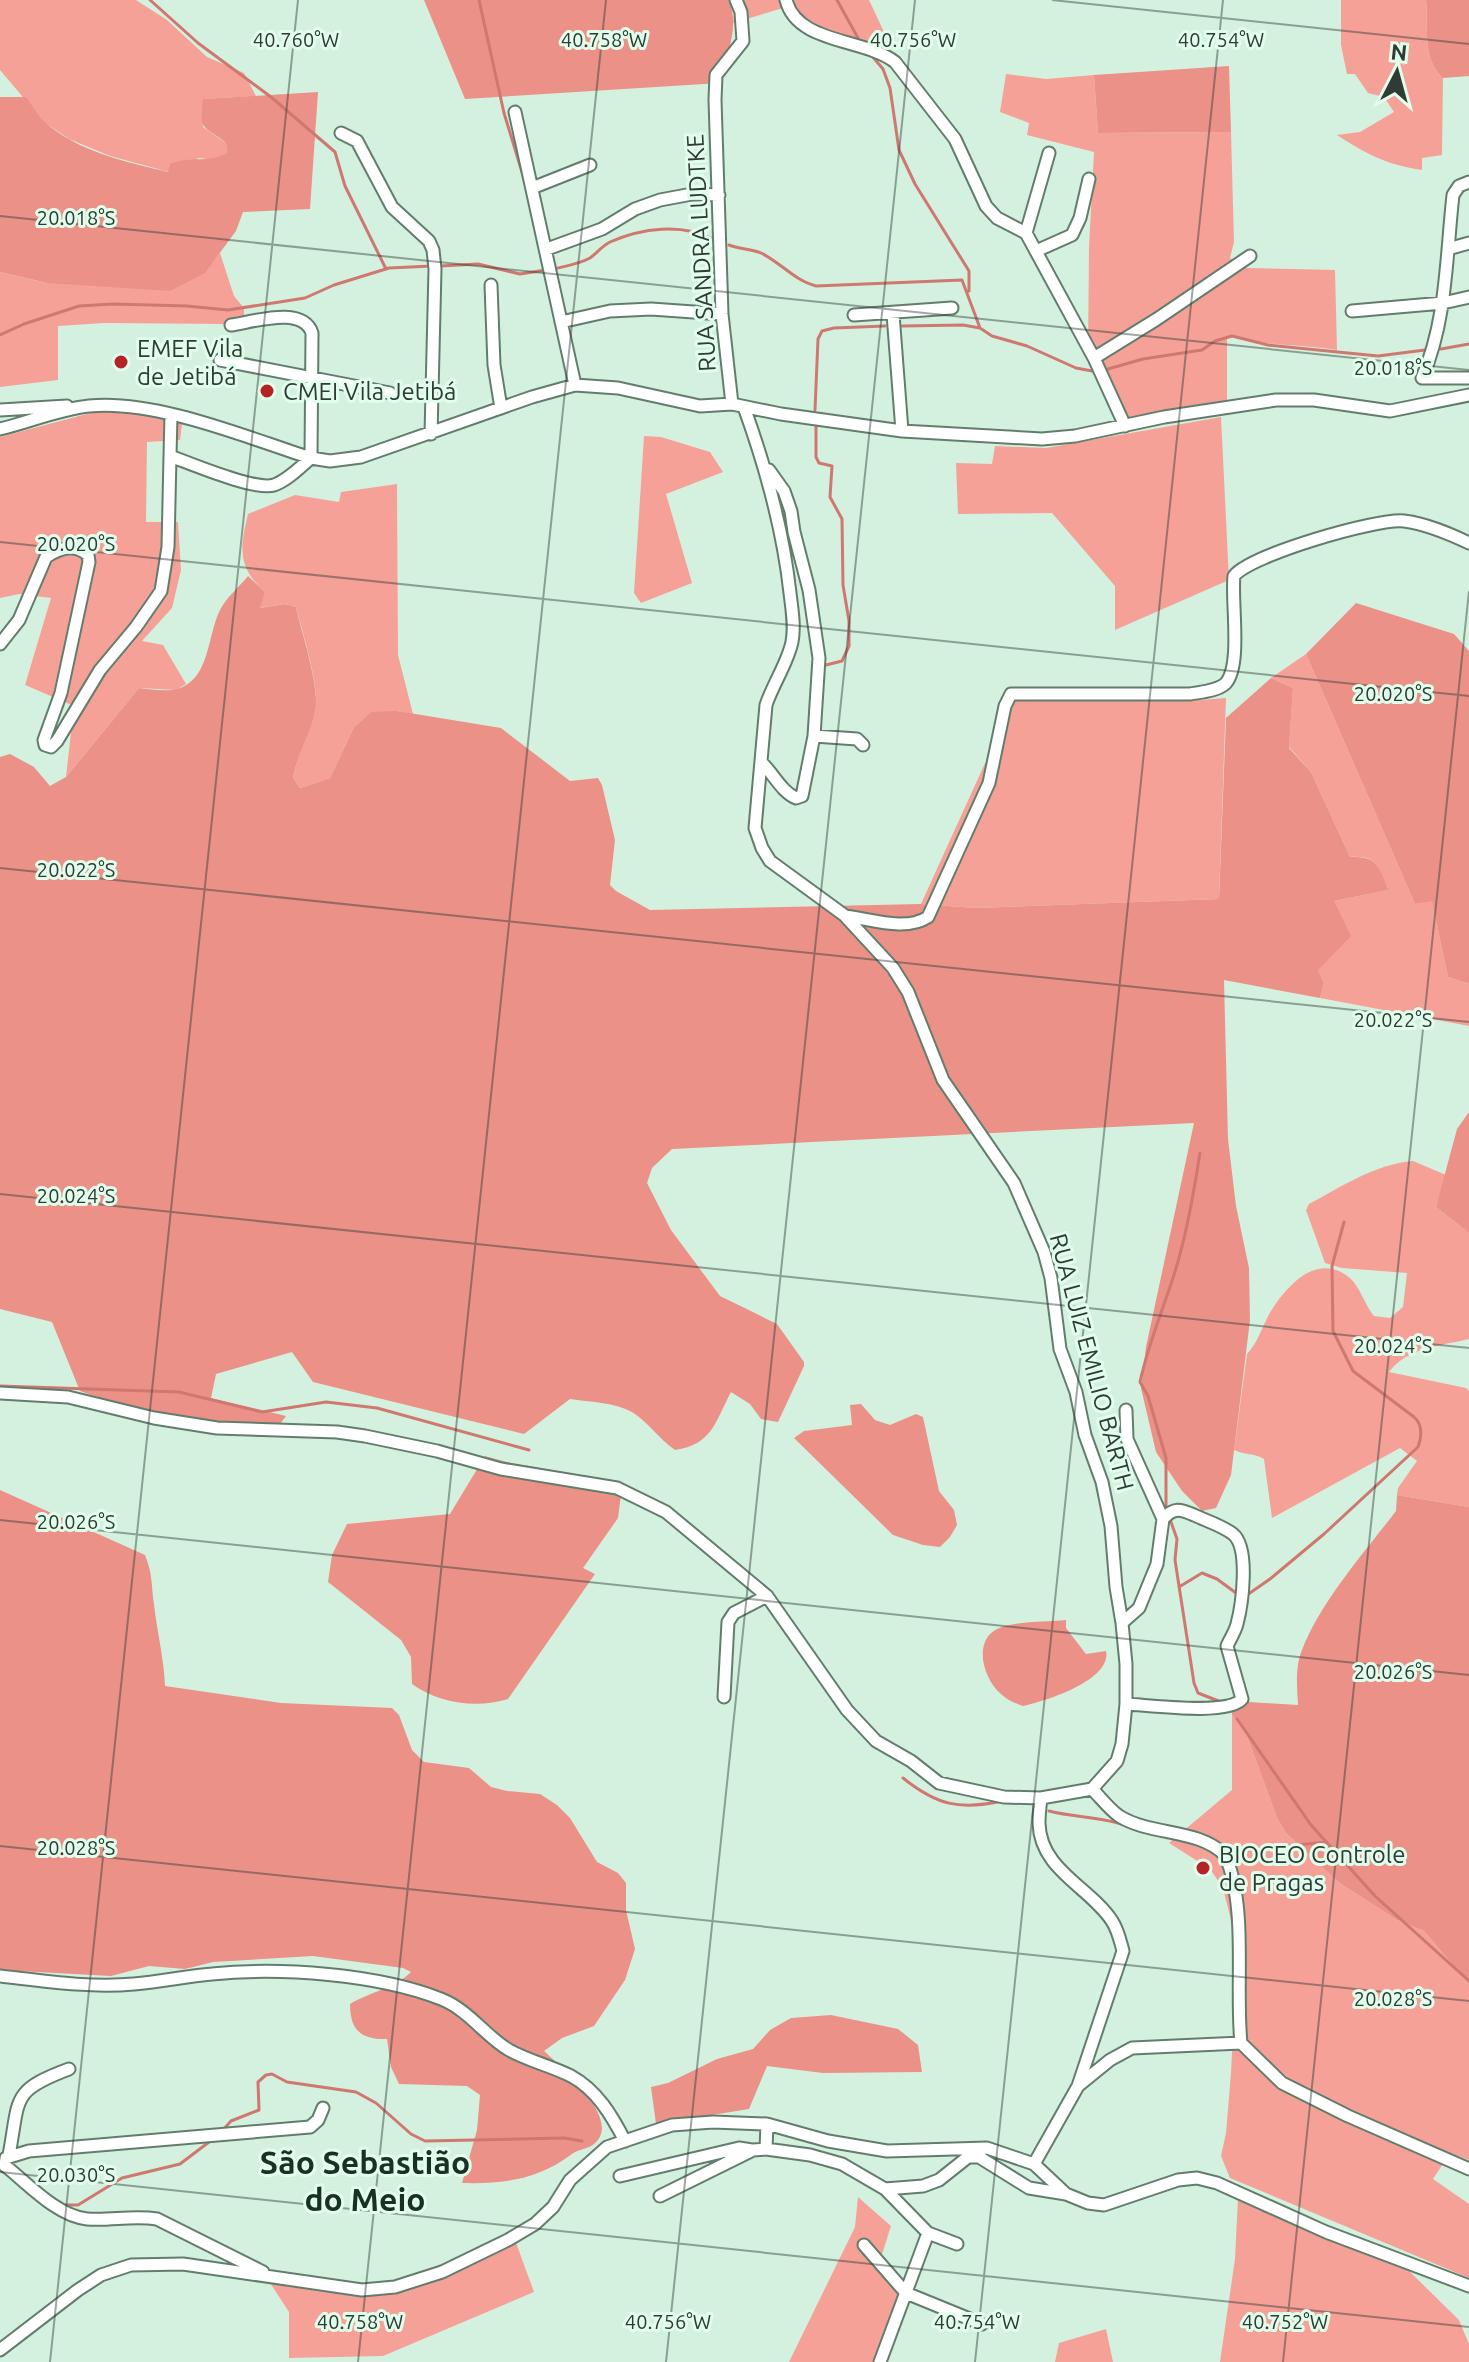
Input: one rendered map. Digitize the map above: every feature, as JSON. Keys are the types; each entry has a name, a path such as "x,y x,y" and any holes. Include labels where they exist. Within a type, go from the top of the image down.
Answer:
{"street":[{"name":"RUA SANDRA LUDTKE","path":"736,0 741,12 743,41 716,75 715,100 722,314 738,406"},
{"path":"786,0 788,8 814,33 870,48 895,62 955,139 986,206 997,218 1026,233 1094,358 1125,426"},
{"path":"515,112 575,385"},
{"path":"341,133 361,146 392,207 429,241 433,250 431,434"},
{"path":"1026,233 1049,153"},
{"path":"532,188 590,165"},
{"path":"1036,251 1072,235 1080,218 1089,179"},
{"path":"1469,182 1459,186 1453,195 1443,303 1432,354 1422,378 1469,378"},
{"path":"547,249 602,229 635,209 660,200 692,194 719,195"},
{"path":"1448,249 1469,243"},
{"path":"1094,358 1250,256"},
{"path":"491,285 494,365 501,408"},
{"path":"1352,311 1443,303 1469,297"},
{"path":"854,315 952,308"},
{"path":"561,322 610,311 651,309 722,314"},
{"path":"893,314 902,431"},
{"path":"231,325 284,317 305,321 312,333 311,458"},
{"path":"220,360 390,393"},
{"path":"0,410 91,405 125,407 171,415 311,458 344,461 575,385 618,388 700,406 738,406 902,431 1042,439 1276,400 1314,400 1390,411 1469,395"},
{"path":"0,429 91,405"},
{"name":"RUA LUIZ EMILIO BARTH","path":"738,406 765,466 783,548 794,628 791,647 766,705 755,828 770,861 844,915 877,948 901,980 943,1080 1014,1183 1044,1252 1051,1278 1060,1349 1102,1482 1111,1526 1122,1623 1126,1704 1122,1744 1117,1761 1092,1789"},
{"path":"0,644 19,620 46,557 67,548 82,550 88,555 61,693 44,740 45,745 51,747 100,670 161,591 168,547 171,415"},
{"path":"170,456 260,486 282,482 311,458"},
{"path":"763,764 785,792 796,798 802,796 814,736 819,658 809,590 791,511 784,491 765,466"},
{"path":"844,915 906,925 919,923 928,917 989,783 1005,706 1011,694 1206,692 1224,685 1229,677 1234,653 1234,576 1244,567 1285,550 1389,521 1422,525 1469,543"},
{"path":"814,736 857,739 863,745"},
{"path":"0,1393 68,1397 154,1418 217,1428 337,1432 365,1436 437,1451 501,1469 617,1488 666,1512 767,1596 847,1710 876,1741 911,1761 939,1783 1004,1797 1041,1798 1092,1789 1119,1815 1217,1848 1225,1855 1239,1931 1237,2009 1241,2043 1282,2083 1348,2116 1469,2169"},
{"path":"1122,1623 1139,1608 1157,1564 1163,1519 1127,1439 1126,1410"},
{"path":"1126,1704 1198,1708 1234,1706 1242,1699 1227,1646 1237,1627 1244,1567 1240,1543 1225,1530 1180,1509 1169,1512 1163,1519"},
{"path":"724,1697 728,1622 734,1613 767,1596"},
{"path":"1034,2164 1078,2086 1123,1951 1111,1919 1082,1889 1066,1878 1045,1847 1039,1825 1041,1798"},
{"path":"0,1976 92,1985 133,1984 214,1973 291,1972 408,1989 444,2000 479,2024 496,2043 574,2078 594,2094 612,2115 625,2141"},
{"path":"1078,2086 1110,2060 1132,2048 1241,2043"},
{"path":"5,2160 21,2097 28,2088 43,2079 69,2069"},
{"path":"5,2160 29,2151 310,2127 315,2125 323,2108"},
{"path":"0,2350 78,2290 109,2272 148,2263 183,2264 362,2290 395,2287 442,2272 535,2224 553,2207 570,2180 607,2147 672,2125 713,2122 767,2124 828,2141 887,2151 987,2148 1034,2164 1066,2194"},
{"path":"760,2150 767,2124"},
{"path":"620,2176 739,2148 810,2155 834,2161 885,2189 928,2233 957,2244"},
{"path":"660,2196 760,2150"},
{"path":"885,2189 923,2186 939,2180 968,2157 979,2157 1029,2188 1104,2205 1178,2180 1197,2178 1217,2183 1326,2232 1469,2286"},
{"path":"5,2160 45,2198 72,2215 85,2219 157,2219 273,2277"},
{"path":"880,2362 928,2233"},
{"path":"864,2245 906,2293 982,2324"}],"shaded area":[{"path":"0,0 136,0 167,20 207,57 244,73 256,96 204,99 203,127 226,143 227,153 215,160 199,158 169,172 110,156 69,139 44,122 0,70"},
{"path":"424,0 728,0 732,9 733,30 720,83 465,99"},
{"path":"728,0 869,0 892,49 814,33 783,8 733,23 734,11"},
{"path":"1341,0 1426,0 1431,61 1443,78 1442,155 1422,158 1422,170 1377,158 1337,135 1360,132 1394,112 1384,97 1368,93 1355,74 1347,74 1341,45"},
{"path":"1426,0 1469,0 1469,76 1443,78 1436,70 1427,41"},
{"path":"1229,66 1231,132 1098,133 1094,75"},
{"path":"1006,74 1046,79 1094,75 1098,133 1231,132 1234,242 1230,258 1246,268 1335,270 1337,350 1227,337 1227,402 1116,422 1088,355 1094,152 1027,135 1029,123 1000,112"},
{"path":"318,92 310,209 243,212 236,231 205,273 170,291 47,283 0,272 0,97 26,97 45,122 72,141 120,160 168,172 170,164 178,161 213,158 227,153 226,143 202,123 203,99"},
{"path":"220,253 234,296 244,308 244,317 228,324 104,323 58,326 58,380 0,387 0,272 47,283 204,273"},
{"path":"123,410 183,417 180,440 147,442 146,522 178,522 181,570 172,608 142,641 163,645 186,684 176,690 139,688 66,777 74,706 25,685 51,598 19,594 0,598 0,437 98,411"},
{"path":"1221,417 1229,580 1115,630 1115,586 1052,513 958,514 956,463 992,464 995,446 1046,448"},
{"path":"644,436 661,437 710,452 723,472 666,494 692,583 641,603 634,593"},
{"path":"397,484 398,655 413,714 397,711 353,729 330,778 300,788 293,778 315,712 313,675 296,607 285,604 259,608 265,592 249,574 243,556 248,514 295,495 339,502 341,492"},
{"path":"248,576 265,592 260,608 285,604 296,607 310,660 316,702 293,778 300,788 330,778 353,729 371,712 397,711 501,728 570,781 598,778 615,840 610,885 650,910 921,904 975,908 1219,899 1226,718 1271,678 1293,688 1289,748 1311,772 1350,857 1366,858 1376,864 1388,890 1334,901 1351,936 1318,970 1324,983 1320,998 1224,980 1228,1139 1236,1206 1249,1268 1250,1320 1231,1475 1216,1508 1202,1511 1182,1491 1156,1452 1141,1388 1146,1347 1194,1123 672,1149 652,1168 647,1183 671,1230 720,1296 777,1324 804,1362 778,1422 761,1419 750,1404 731,1392 705,1437 675,1450 637,1416 609,1404 570,1399 524,1434 313,1382 292,1352 216,1374 211,1398 286,1416 275,1431 259,1437 145,1414 80,1391 52,1322 0,1309 0,757 10,754 34,767 50,786 66,777 139,688 177,689 196,677 220,610"},
{"path":"1356,603 1454,634 1469,651 1469,984 1448,977 1432,901 1415,904 1306,654"},
{"path":"1306,654 1415,904 1432,900 1448,977 1469,984 1469,1026 1320,998 1324,983 1318,970 1334,901 1387,890 1372,860 1350,857 1311,772 1289,747 1293,688 1271,678"},
{"path":"1194,689 1200,700 1226,698 1219,899 975,908 921,904 986,761 1000,704 1006,693"},
{"path":"1469,1112 1469,1233 1436,1207 1457,1129"},
{"path":"1413,1161 1446,1175 1436,1207 1469,1233 1469,1339 1415,1352 1389,1372 1469,1391 1469,1507 1397,1495 1398,1488 1417,1461 1400,1448 1272,1518 1264,1459 1234,1450 1247,1354 1278,1301 1294,1283 1313,1271 1335,1269 1346,1275 1374,1316 1390,1318 1403,1307 1407,1273 1342,1268 1325,1263 1306,1210 1309,1204 1359,1177"},
{"path":"861,1404 875,1420 890,1425 916,1414 923,1417 939,1491 954,1510 957,1525 940,1547 893,1535 794,1438 804,1431 852,1425 850,1405"},
{"path":"485,1456 615,1481 622,1487 618,1518 583,1568 595,1574 508,1699 471,1704 434,1696 412,1684 411,1657 401,1640 328,1582 332,1555 347,1524 450,1514"},
{"path":"0,1490 145,1555 151,1574 165,1686 281,1703 392,1708 399,1715 412,1750 424,1762 469,1768 491,1787 540,1794 570,1818 597,1862 618,1873 626,1883 626,1910 635,1949 625,1980 594,2026 562,2038 544,2051 575,2081 596,2108 601,2121 601,2134 594,2144 546,2170 520,2179 462,2183 477,2130 480,2095 467,2086 399,2084 391,2067 387,2039 364,2035 352,2021 350,2004 398,1982 411,1972 403,1968 313,1956 213,1962 185,1969 149,1966 111,1976 0,1970"},
{"path":"1397,1495 1469,1507 1469,1984 1424,1931 1397,1920 1338,1882 1286,1833 1277,1818 1246,1733 1232,1715 1233,1701 1298,1705 1298,1663 1310,1632 1344,1578 1396,1511"},
{"path":"1066,1620 1066,1628 1086,1654 1106,1651 1099,1671 1075,1688 1023,1706 1003,1696 990,1680 983,1661 989,1635 1012,1624"},
{"path":"1232,1715 1246,1733 1277,1818 1286,1833 1338,1882 1397,1920 1424,1931 1469,1984 1469,2160 1450,2153 1433,2179 1469,2204 1469,2278 1230,2178 1221,2156 1231,2073 1235,1989 1233,1928 1223,1888 1210,1869 1169,1843 1232,1790"},
{"path":"831,2015 898,2029 918,2045 922,2072 823,2073 767,2066 749,2109 656,2124 651,2087 668,2083 717,2059 753,2049 770,2030 791,2018"},
{"path":"858,2197 891,2226 878,2267 901,2294 879,2347 878,2362 789,2362 855,2227"},
{"path":"1238,2198 1403,2265 1459,2320 1469,2344 1469,2362 1220,2362 1235,2259"},
{"path":"515,2240 534,2292 383,2356 289,2358 289,2312 263,2272 336,2283 365,2285 396,2282"},
{"path":"1106,2329 1113,2362 1055,2362 1059,2343"}],"waterway":[{"path":"150,0 198,43 271,97 335,152 345,186 386,269"},
{"path":"479,0 504,113 525,182"},
{"path":"837,0 858,38"},
{"path":"872,56 883,69 890,88 899,150 915,184 969,271 969,291"},
{"path":"554,269 586,260 604,245 635,233 675,229 713,239"},
{"path":"729,245 761,253 801,280 816,286 962,280 980,328"},
{"path":"440,266 478,264 520,274 546,270"},
{"path":"0,335 79,306 113,304 228,310 305,298 334,285 389,268 432,266"},
{"path":"902,326 963,325 980,328 992,336 1027,346 1076,368 1092,371"},
{"path":"815,410 818,339 822,331 885,326"},
{"path":"1108,369 1143,359 1202,350 1215,341 1232,336 1268,345 1378,356 1425,350"},
{"path":"1441,349 1469,344"},
{"path":"816,423 816,457 819,463 832,466 830,497 842,519 843,585 849,621 849,646 842,661 822,666"},
{"path":"1166,1506 1166,1458 1148,1396 1140,1382 1180,1254 1200,1153"},
{"path":"1247,1595 1324,1534 1418,1447 1421,1431 1417,1420 1353,1371 1333,1331 1332,1266 1344,1222"},
{"path":"0,1386 179,1392 262,1412 326,1402 377,1408 529,1450"},
{"path":"1171,1522 1177,1539 1175,1560 1194,1683 1198,1693 1221,1702"},
{"path":"1179,1587 1202,1573 1217,1579 1236,1593"},
{"path":"1237,1719 1311,1825 1375,1896 1469,1981"},
{"path":"903,1778 927,1795 950,1803 974,1805 1003,1801"},
{"path":"1049,1811 1127,1826"},
{"path":"1229,1852 1327,1842"},
{"path":"222,2131 231,2121 259,2110 258,2082 272,2074 287,2082 356,2092 376,2103 411,2134 425,2141 564,2138 582,2141"},
{"path":"63,2205 78,2205 122,2178 180,2164 213,2139"}],"place":[{"name":"EMEF Vila de Jetibá","path":"121,362"},
{"name":"CMEI Vila Jetibá","path":"267,391"},
{"name":"BIOCEO Controle de Pragas","path":"1203,1868"}],"district":[{"name":"São Sebastião do Meio","path":"365,2180"}]}
